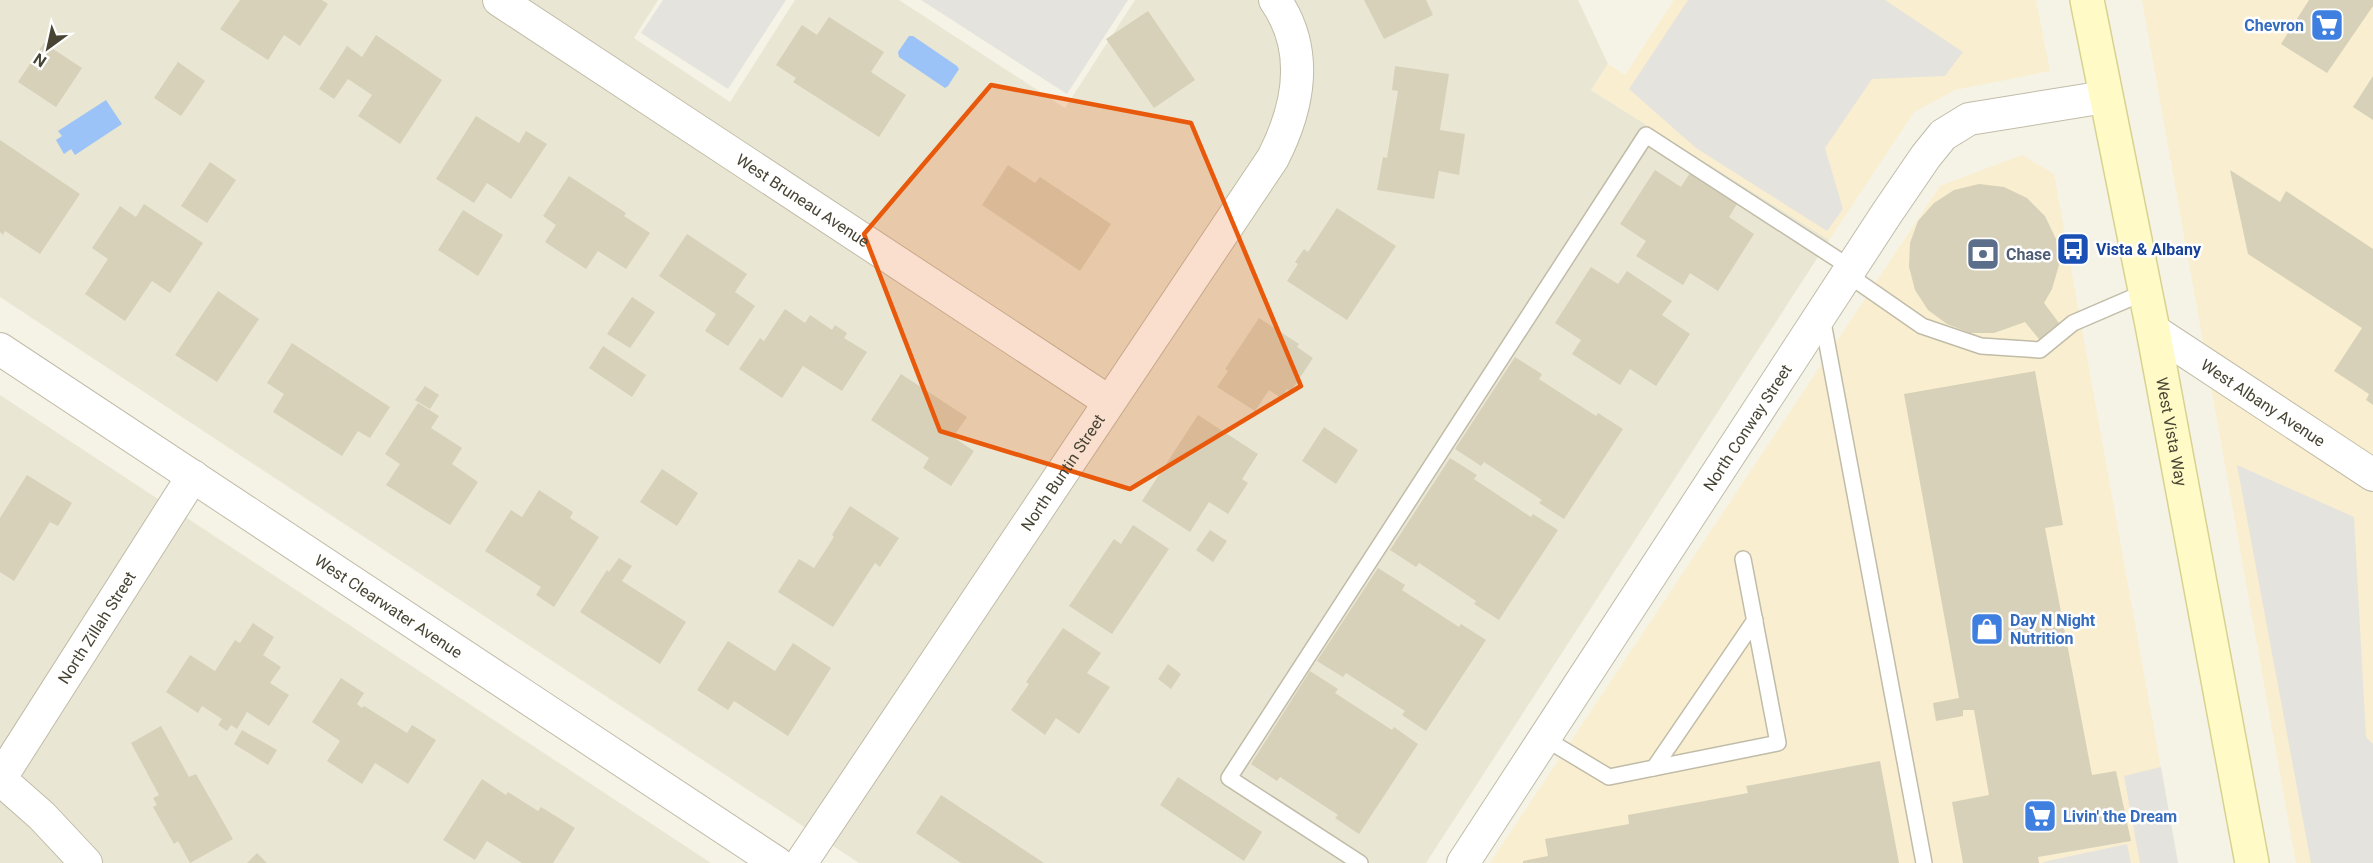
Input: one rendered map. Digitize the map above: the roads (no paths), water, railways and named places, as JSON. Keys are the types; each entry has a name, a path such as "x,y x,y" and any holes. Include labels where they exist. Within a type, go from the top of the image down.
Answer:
{"main road":[{"name":"West Vista Way","path":"2086,0 2153,330 2252,863"}],"street":[{"name":"West Bruneau Avenue","path":"499,0 1108,401"},
{"name":"North Buntin Street","path":"801,863 1108,401 1273,158 1290,121 1296,97 1298,72 1290,29 1275,0"},
{"name":"North Conway Street","path":"1463,863 1849,271 1942,135 1969,119 2105,97"},
{"name":"West Albany Avenue","path":"2153,330 2373,475"},
{"name":"West Clearwater Avenue","path":"0,349 777,863"},
{"name":"North Zillah Street","path":"0,778 193,476"},
{"path":"0,778 42,816 86,863"}],"lane":[{"path":"1360,863 1229,778 1646,135 1849,271 1922,326 1981,346 2040,350 2073,323 2145,292"},
{"path":"1821,314 1924,863"},
{"path":"1544,738 1609,777 1779,743 1743,558"},
{"path":"1654,768 1755,620"}],"water":[{"path":"909,36 913,36 957,66 959,69 948,86 945,88 899,57 898,52"},
{"path":"106,100 122,124 75,155 71,149 64,154 56,140 62,136 58,131"}],"place":[{"name":"Chevron","path":"2327,25"},
{"name":"Vista & Albany","path":"2073,249"},
{"name":"Chase","path":"1983,254"},
{"name":"Day N Night Nutrition","path":"1987,629"},
{"name":"Livin' the Dream","path":"2040,816"}]}
